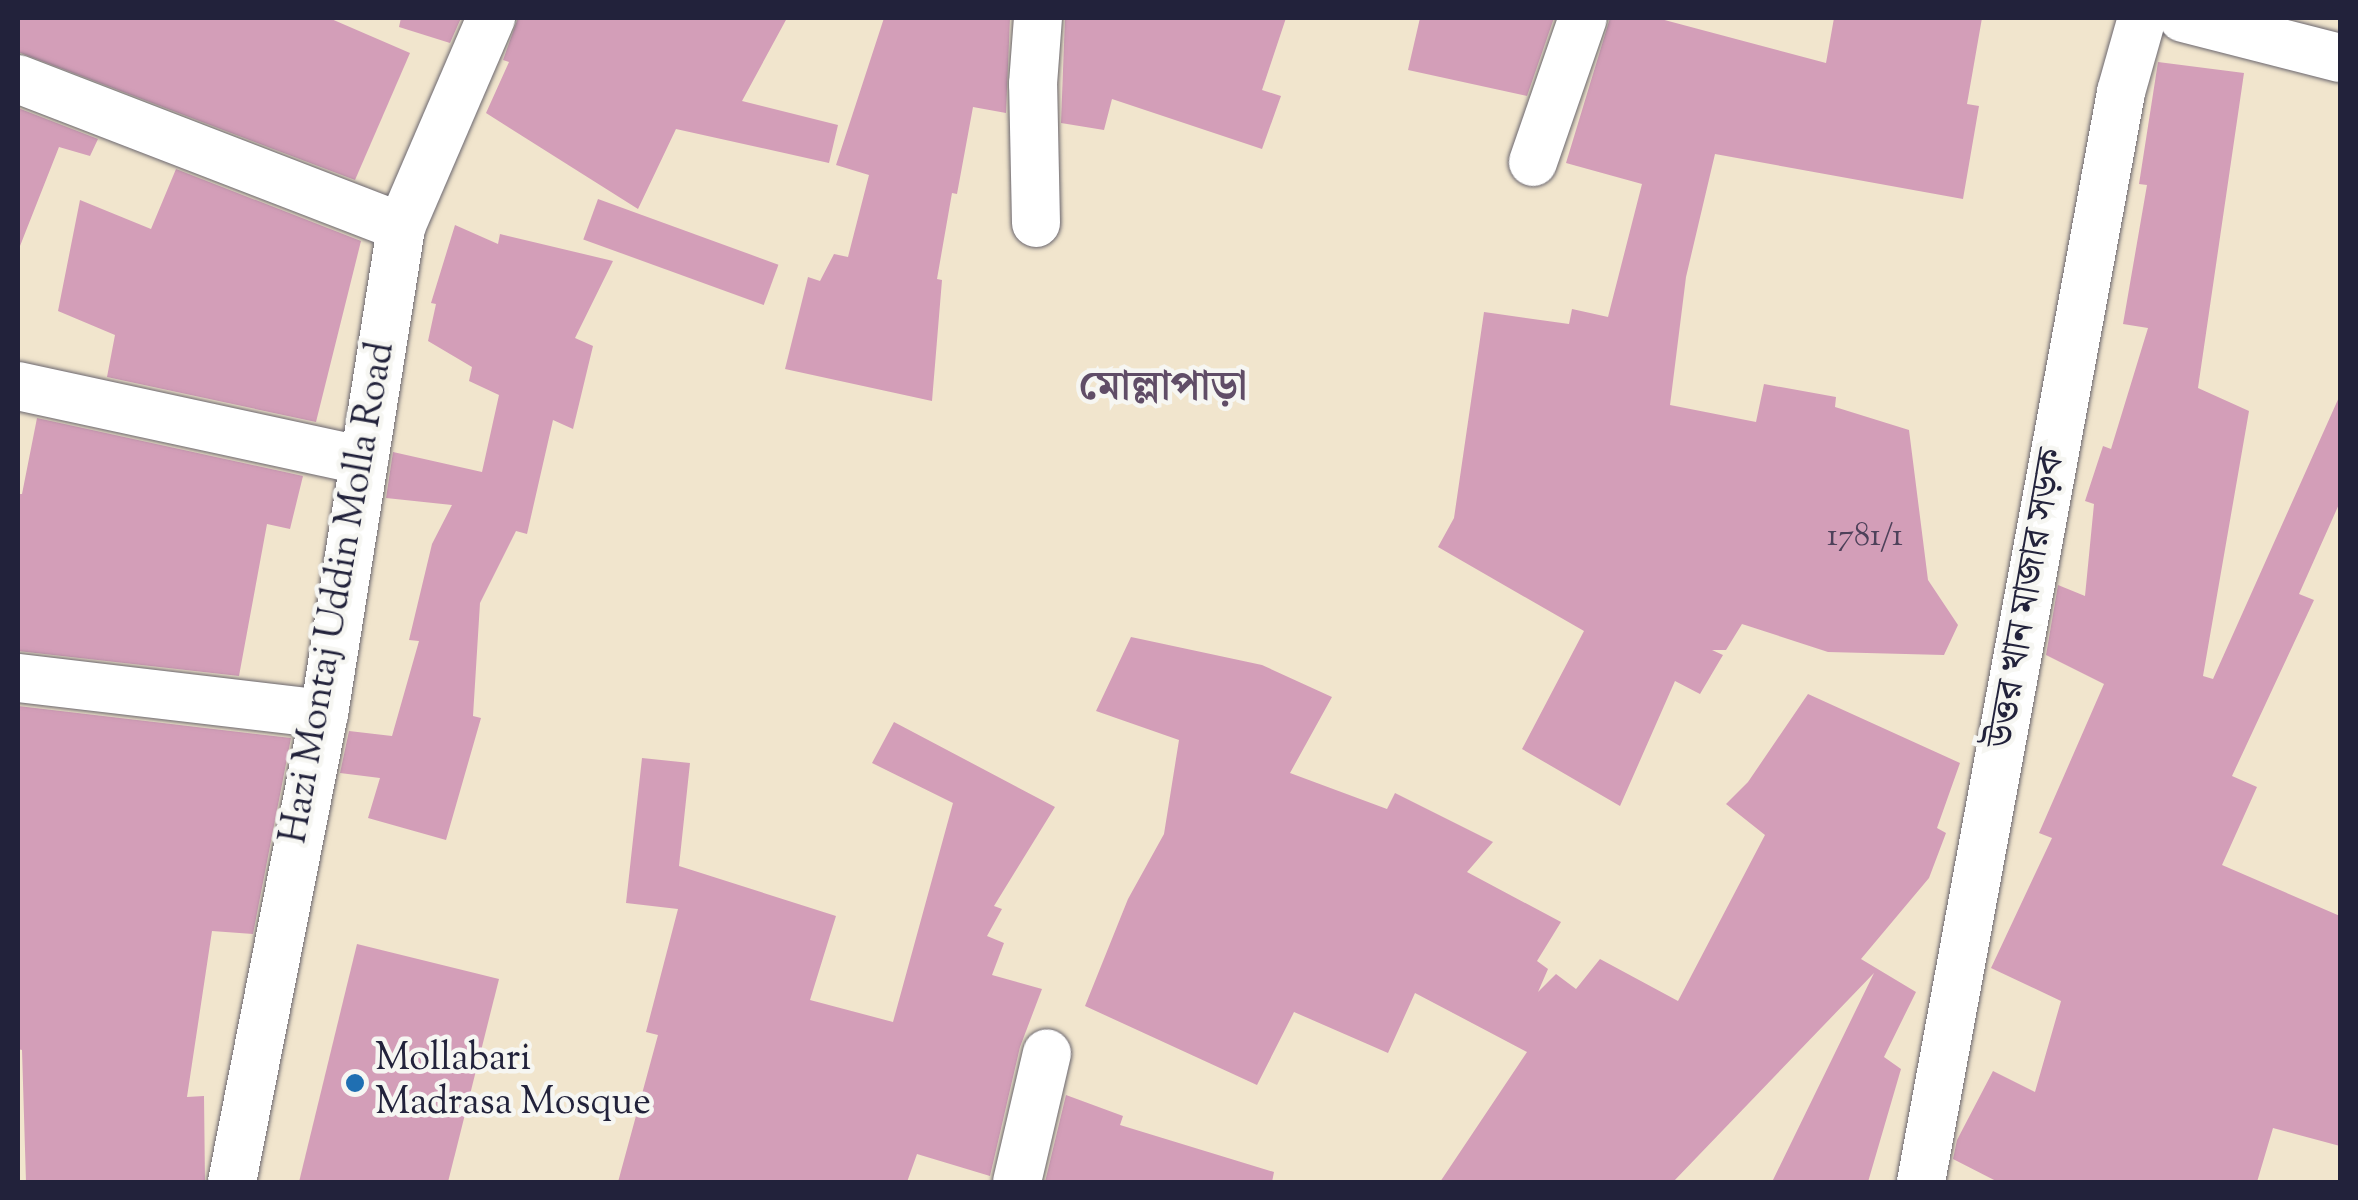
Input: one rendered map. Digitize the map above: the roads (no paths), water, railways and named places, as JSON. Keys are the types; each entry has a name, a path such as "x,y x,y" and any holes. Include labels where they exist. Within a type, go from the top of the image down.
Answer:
{"street":[{"name":"Hazi Montaj Uddin Molla Road","path":"232,1182 324,714 401,227 492,18"},
{"path":"1036,223 1033,84 1038,18"},
{"path":"1534,162 1583,18"},
{"name":"উত্তর খান মাজার সড়ক","path":"1921,1182 2121,92 2142,18"},
{"path":"2184,18 2340,58"},
{"path":"18,79 401,227"},
{"path":"18,386 364,461"},
{"path":"18,678 324,714"},
{"path":"1017,1182 1047,1053"}],"place":[{"name":"Mollabari Madrasa Mosque","path":"355,1083"}],"district":[{"name":"মোল্লাপাড়া","path":"1163,389"}]}
